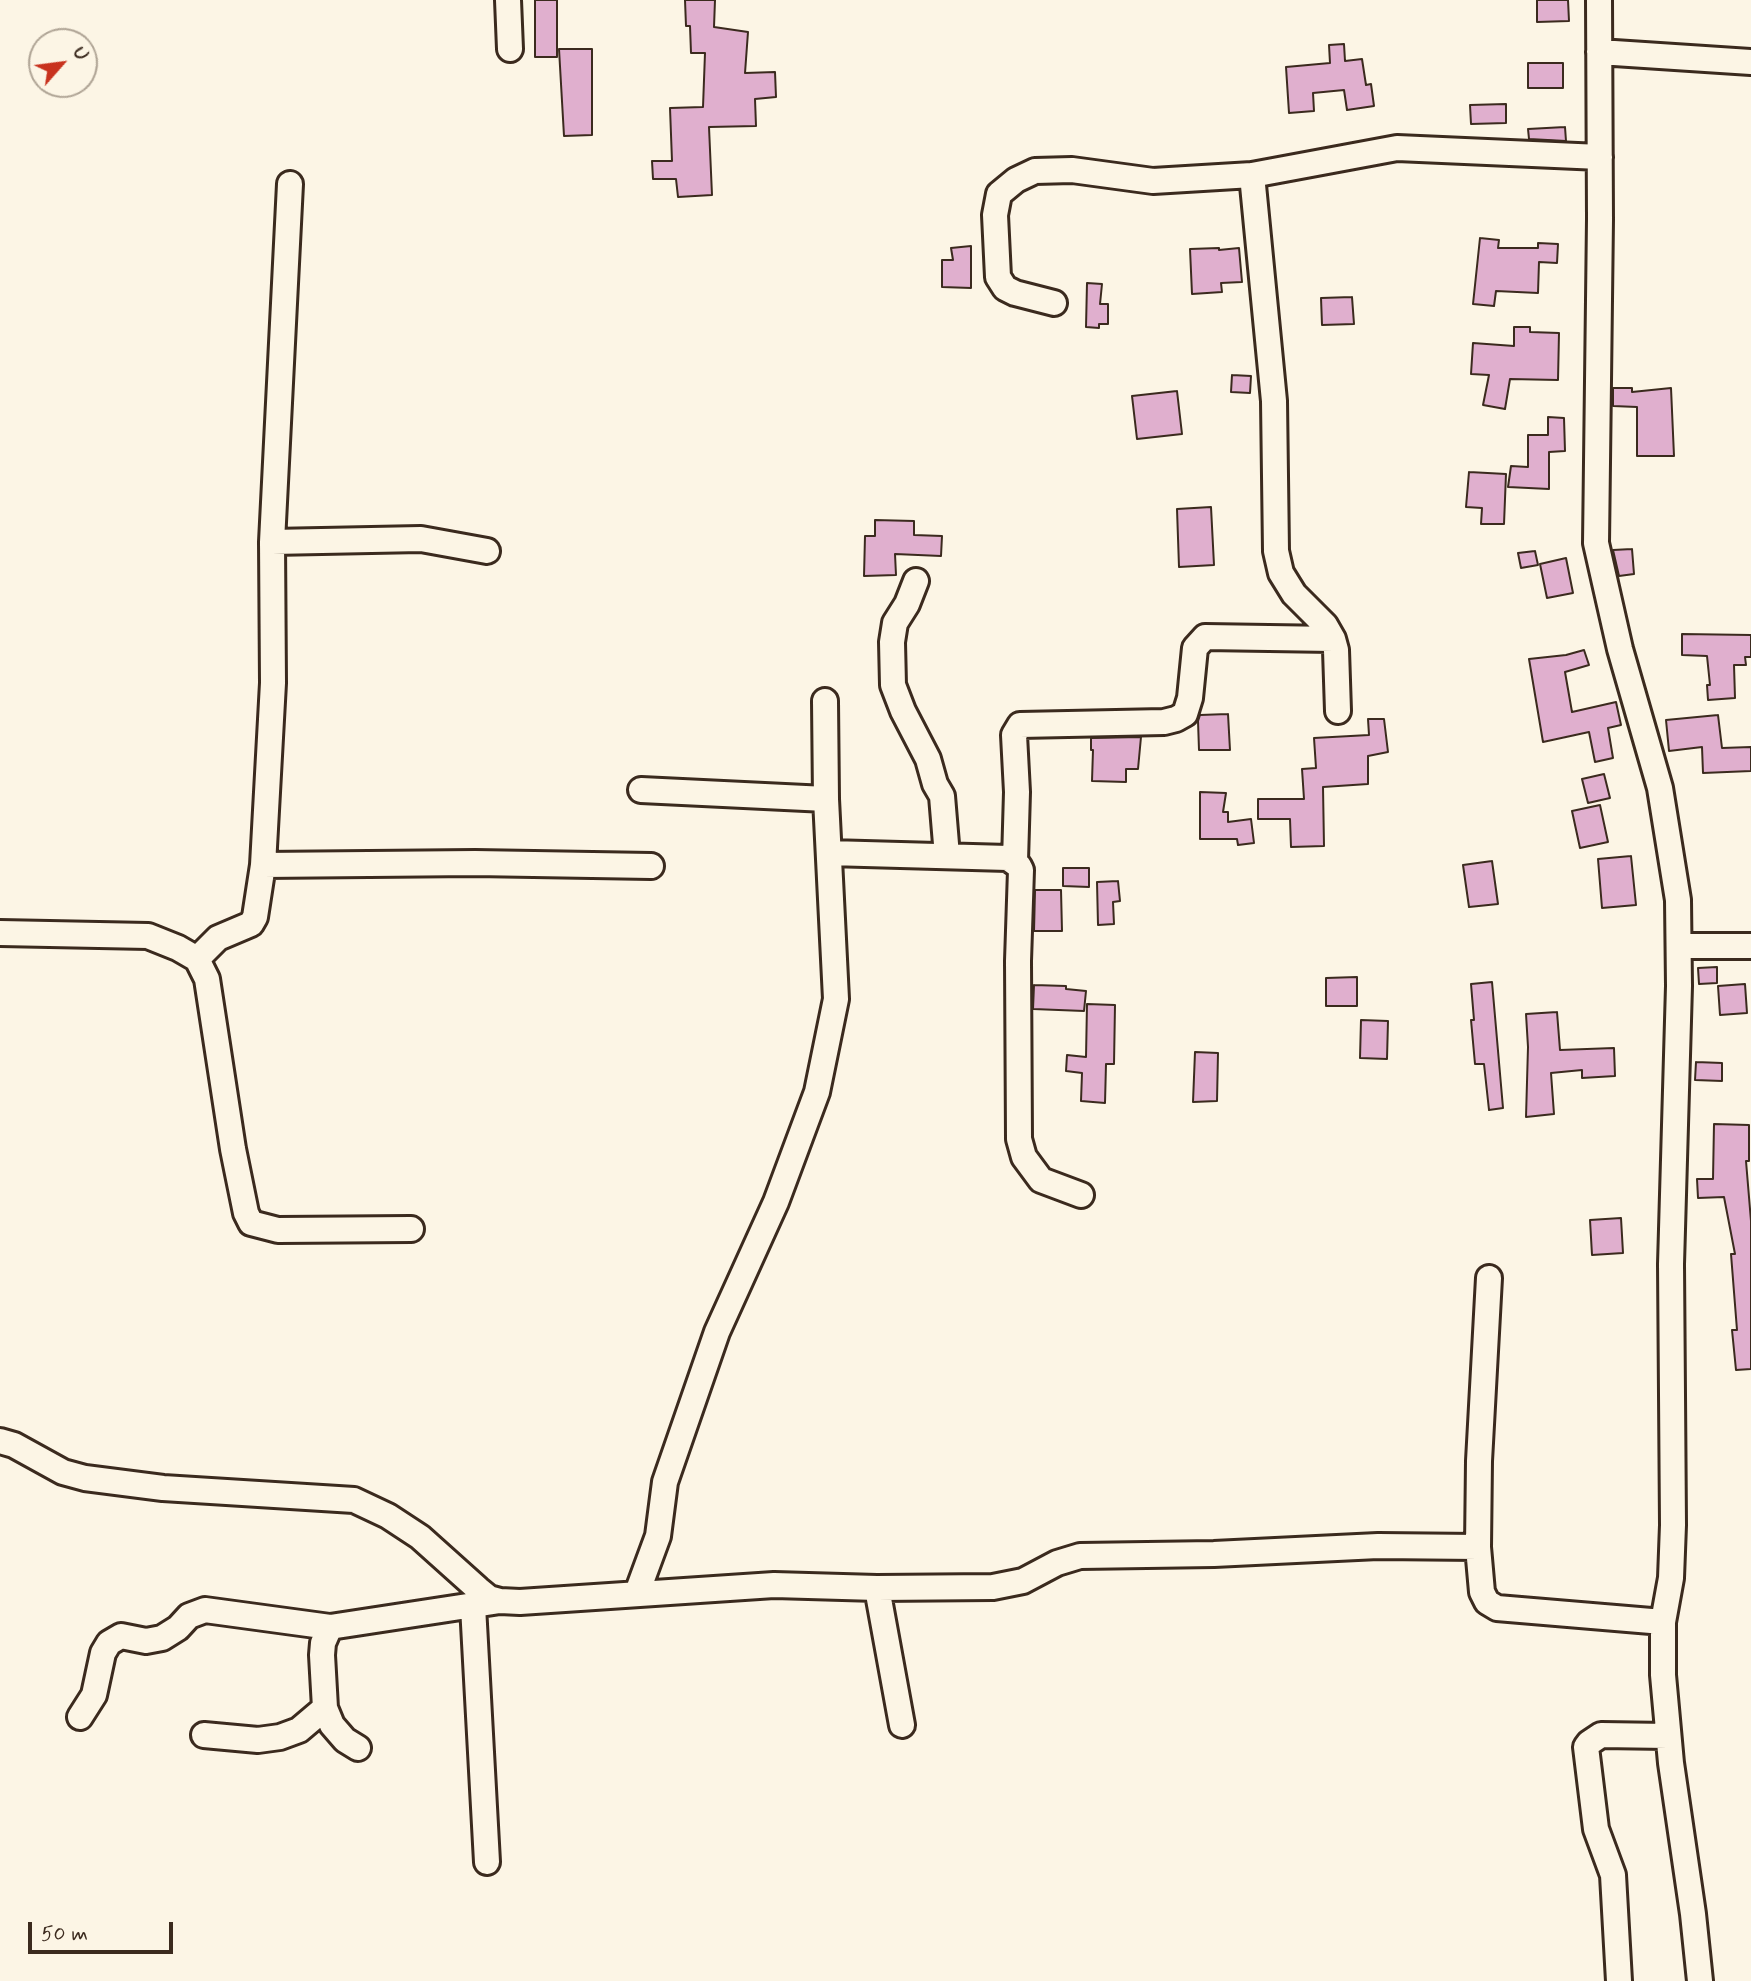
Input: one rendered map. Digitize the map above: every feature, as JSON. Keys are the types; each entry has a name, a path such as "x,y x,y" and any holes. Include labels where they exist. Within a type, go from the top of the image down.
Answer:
{"street":[{"path":"508,0 510,49"},
{"path":"1599,0 1596,543 1620,649 1660,788 1678,900 1680,946 1671,1264 1673,1525 1671,1578 1663,1622 1663,1675 1668,1736 1700,1981"},
{"path":"1599,52 1751,62"},
{"path":"1054,303 1015,293 1005,288 998,277 995,215 999,194 1016,180 1035,172 1072,170 1153,181 1251,175 1397,148 1600,157"},
{"path":"1251,175 1274,401 1276,551 1281,573 1294,594 1325,625 1333,639 1336,650 1338,710"},
{"path":"197,959 218,938 251,924 255,917 264,865 273,683 272,542 290,184"},
{"path":"272,542 421,539 487,551"},
{"path":"916,581 907,604 895,623 892,642 893,685 928,759 934,784 942,796 947,856"},
{"path":"1015,861 1017,792 1014,735 1020,724 1164,722 1176,719 1185,714 1190,698 1195,648 1205,637 1333,639"},
{"path":"637,1593 658,1536 664,1482 716,1332 776,1202 817,1091 836,999 826,799 825,701"},
{"path":"641,790 826,799"},
{"path":"829,853 1008,858 1015,861 1021,870 1018,961 1019,1139 1024,1157 1041,1180 1081,1195"},
{"path":"264,865 475,863 650,866"},
{"path":"0,933 148,936 197,959 207,979 233,1149 246,1213 251,1223 278,1230 411,1229"},
{"path":"1680,946 1751,946"},
{"path":"1489,1278 1479,1461 1478,1547 1482,1592 1487,1602 1497,1608 1663,1622"},
{"path":"0,1441 13,1445 63,1472 85,1478 163,1488 354,1500 388,1516 419,1537 489,1598 500,1601 520,1602 774,1585 877,1588 1009,1585 1023,1581 1057,1563 1080,1556 1214,1554 1378,1546 1478,1547"},
{"path":"877,1588 902,1725"},
{"path":"80,1717 94,1695 103,1653 108,1643 121,1636 146,1641 162,1638 178,1628 189,1616 205,1610 330,1628 500,1601"},
{"path":"473,1606 487,1862"},
{"path":"330,1628 323,1643 322,1655 325,1707 332,1725 345,1740 358,1748"},
{"path":"204,1735 258,1740 280,1737 299,1730 325,1707"},
{"path":"1619,1981 1613,1875 1596,1829 1586,1748 1589,1742 1601,1735 1668,1736"}],"building":[{"path":"535,0 557,0 557,57 535,57"},
{"path":"685,0 715,0 714,27 748,32 745,73 775,72 776,97 755,99 756,126 709,127 712,195 678,197 676,179 653,179 652,161 672,161 670,108 703,107 705,53 691,53"},
{"path":"1537,0 1568,0 1569,21 1537,22"},
{"path":"1344,44 1345,61 1362,59 1366,85 1371,84 1374,106 1347,110 1344,90 1313,93 1314,111 1289,113 1286,67 1330,63 1329,45"},
{"path":"559,49 592,49 592,135 564,136"},
{"path":"1528,63 1563,63 1563,88 1528,88"},
{"path":"1506,104 1506,123 1471,124 1470,105"},
{"path":"1565,127 1566,141 1529,139 1528,129"},
{"path":"1480,238 1499,240 1498,248 1538,248 1538,243 1558,244 1557,263 1539,262 1538,293 1496,291 1494,306 1473,304"},
{"path":"971,246 971,288 942,287 942,260 953,260 951,248"},
{"path":"1239,248 1242,282 1221,283 1222,292 1192,294 1190,249"},
{"path":"1087,283 1102,284 1100,304 1108,304 1108,324 1099,324 1099,328 1086,327"},
{"path":"1352,297 1354,324 1322,325 1321,298"},
{"path":"1514,327 1530,327 1530,332 1559,333 1558,380 1510,379 1505,409 1483,405 1489,375 1471,374 1473,343 1514,346"},
{"path":"1232,375 1251,376 1250,393 1231,392"},
{"path":"1613,388 1632,388 1632,392 1671,388 1674,456 1637,456 1637,407 1613,406"},
{"path":"1177,391 1182,434 1137,439 1132,396"},
{"path":"1548,417 1564,418 1565,451 1549,452 1549,489 1508,487 1511,466 1528,467 1528,435 1548,435"},
{"path":"1469,472 1506,474 1504,524 1481,524 1482,508 1466,507"},
{"path":"1211,507 1214,565 1179,567 1177,509"},
{"path":"875,520 914,521 914,535 942,536 941,556 895,554 896,575 864,576 865,536 875,536"},
{"path":"1632,549 1634,574 1619,576 1613,550"},
{"path":"1535,551 1538,565 1521,568 1518,553"},
{"path":"1566,558 1573,593 1547,598 1540,564"},
{"path":"1682,634 1751,635 1751,657 1745,657 1746,665 1734,665 1735,698 1708,700 1707,685 1710,685 1707,656 1682,655"},
{"path":"1584,650 1589,665 1565,672 1572,712 1616,702 1621,725 1608,728 1613,758 1595,762 1589,732 1543,742 1529,659"},
{"path":"1228,714 1230,750 1199,750 1200,715"},
{"path":"1718,715 1722,748 1751,747 1751,771 1703,773 1702,747 1669,751 1666,720"},
{"path":"1368,719 1384,719 1388,752 1368,756 1368,784 1323,787 1324,846 1291,847 1290,819 1258,819 1258,799 1304,799 1302,769 1316,768 1314,738 1369,735"},
{"path":"1141,737 1138,769 1126,769 1126,782 1092,781 1091,738"},
{"path":"1604,774 1610,798 1588,803 1582,779"},
{"path":"1200,792 1226,793 1223,812 1228,812 1228,822 1251,819 1254,843 1238,845 1237,839 1200,839"},
{"path":"1600,805 1608,842 1580,848 1572,811"},
{"path":"1631,856 1636,905 1602,908 1598,859"},
{"path":"1492,861 1498,904 1469,907 1463,865"},
{"path":"1063,868 1089,868 1089,887 1063,886"},
{"path":"1118,881 1120,901 1113,902 1114,924 1098,925 1097,882"},
{"path":"1035,890 1061,890 1062,931 1034,931"},
{"path":"1717,967 1717,983 1699,984 1698,968"},
{"path":"1357,977 1357,1006 1326,1006 1326,978"},
{"path":"1492,982 1503,1108 1489,1110 1484,1064 1475,1064 1471,984"},
{"path":"1745,984 1747,1013 1720,1015 1718,986"},
{"path":"1034,985 1066,986 1066,989 1086,991 1084,1011 1033,1009"},
{"path":"1087,1004 1115,1005 1114,1064 1106,1064 1105,1103 1081,1101 1082,1073 1066,1071 1067,1055 1086,1057"},
{"path":"1557,1012 1560,1050 1614,1048 1615,1076 1582,1078 1582,1070 1551,1073 1554,1114 1526,1117 1526,1014"},
{"path":"1361,1020 1388,1021 1387,1059 1360,1058"},
{"path":"1195,1052 1218,1053 1217,1101 1193,1102"},
{"path":"1696,1062 1722,1063 1722,1081 1695,1080"},
{"path":"1714,1124 1749,1125 1749,1161 1746,1161 1751,1221 1751,1369 1736,1370 1732,1330 1737,1330 1731,1254 1735,1254 1724,1197 1698,1198 1697,1179 1713,1179"},
{"path":"1621,1218 1623,1253 1592,1255 1590,1220"}]}
